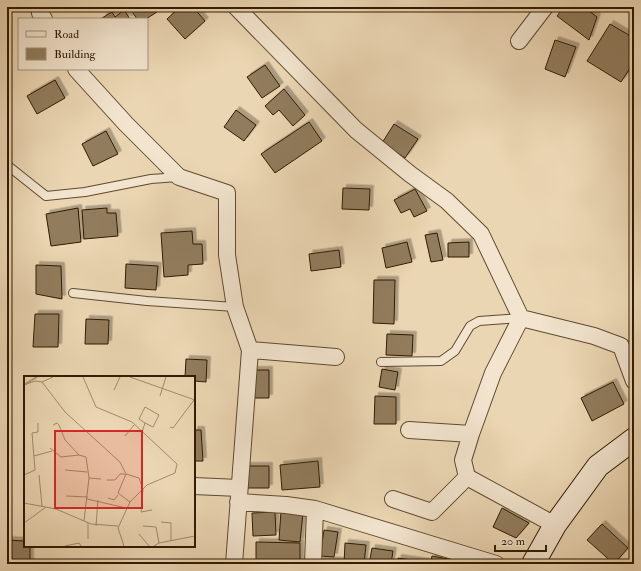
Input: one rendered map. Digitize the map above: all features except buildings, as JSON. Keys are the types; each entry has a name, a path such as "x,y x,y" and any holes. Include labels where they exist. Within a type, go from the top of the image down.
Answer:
{"main road":[{"path":"533,564 555,525 598,466 634,439"}],"street":[{"path":"39,7 40,13 43,18"},
{"path":"236,7 356,130 410,174 447,201 481,234 521,318"},
{"path":"520,41 545,7"},
{"path":"77,70 126,124 179,177 227,193 227,255 235,307 250,350 234,564"},
{"path":"521,318 594,336 621,346 634,381"},
{"path":"521,318 493,373 463,460 467,477 555,525"},
{"path":"250,350 336,357"},
{"path":"409,430 471,434"},
{"path":"393,499 432,512 467,477"},
{"path":"195,486 286,505 315,509 496,564"},
{"path":"314,564 315,509"}],"lane":[{"path":"7,165 46,196 85,192 151,179 179,177"},
{"path":"72,293 147,301 235,307"},
{"path":"381,362 441,361 454,351 470,326 479,322 521,318"}]}
